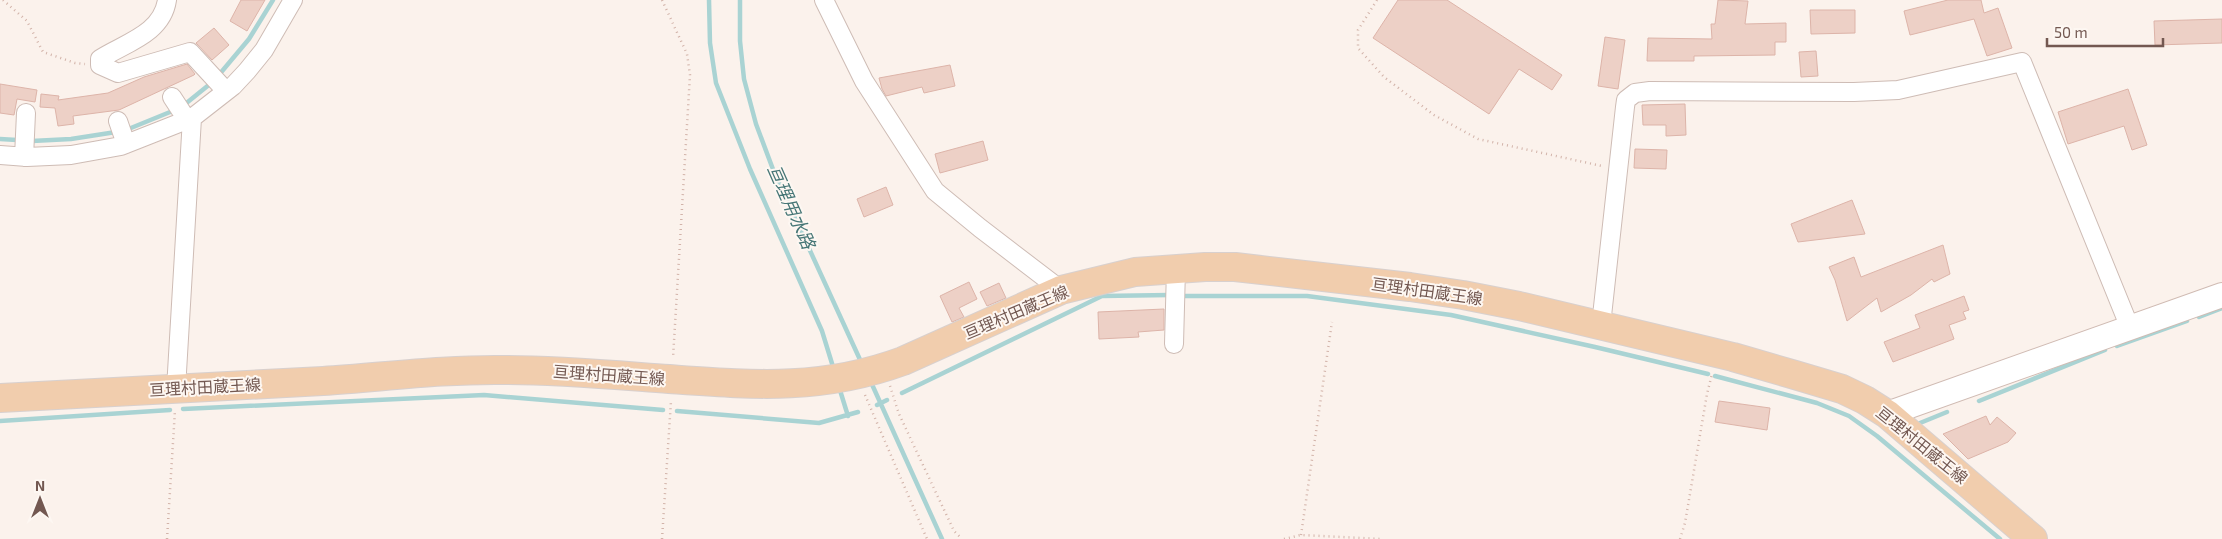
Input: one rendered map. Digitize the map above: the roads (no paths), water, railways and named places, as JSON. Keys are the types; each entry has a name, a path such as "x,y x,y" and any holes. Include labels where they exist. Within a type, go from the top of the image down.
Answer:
{"main road":[{"name":"亘理村田蔵王線","path":"0,398 438,372 504,370 774,385 820,382 883,368 1062,290 1135,272 1176,268 1236,268 1410,287 1519,306 1717,354 1842,390 1865,400 1887,414 2033,539"}],"street":[{"path":"166,0 165,13 143,36 100,59 100,65 118,73 190,52 226,91"},
{"path":"0,155 24,157 72,155 126,144 190,119 226,91 247,71 264,50 293,0"},
{"path":"824,0 864,81 935,191 1062,290"},
{"path":"1601,326 1626,100 1635,93 1650,91 1854,92 1898,90 2022,62 2130,328"},
{"path":"172,97 190,119 176,389"},
{"path":"24,157 26,113"},
{"path":"118,121 126,144"},
{"path":"1174,344 1176,268"},
{"path":"1887,414 2222,296"}],"waterway":[{"name":"亘理用水路","path":"218,76 249,39 273,0"},
{"path":"709,0 710,43 716,83 750,169 822,331 834,370"},
{"name":"亘理用水路","path":"740,0 740,41 744,79 756,124 774,172 862,364"},
{"name":"亘理用水路","path":"184,105 210,84"},
{"name":"亘理用水路","path":"126,130 175,110"},
{"name":"亘理用水路","path":"32,141 71,139 116,132"},
{"name":"亘理用水路","path":"0,139 17,140"},
{"path":"902,393 1102,296 1170,295"},
{"path":"1181,296 1307,296 1451,315 1708,374"},
{"path":"2199,317 2222,308"},
{"path":"2117,346 2187,321"},
{"path":"1979,401 2105,350"},
{"path":"1715,376 1817,403 1849,416 1877,436 2000,539"},
{"path":"870,380 942,539"},
{"path":"839,387 848,416"},
{"path":"183,409 484,395 663,410"},
{"name":"亘理用水路","path":"877,405 887,400"},
{"path":"0,421 170,410"},
{"path":"677,411 819,423 858,412"},
{"path":"1920,423 1947,412"}]}
